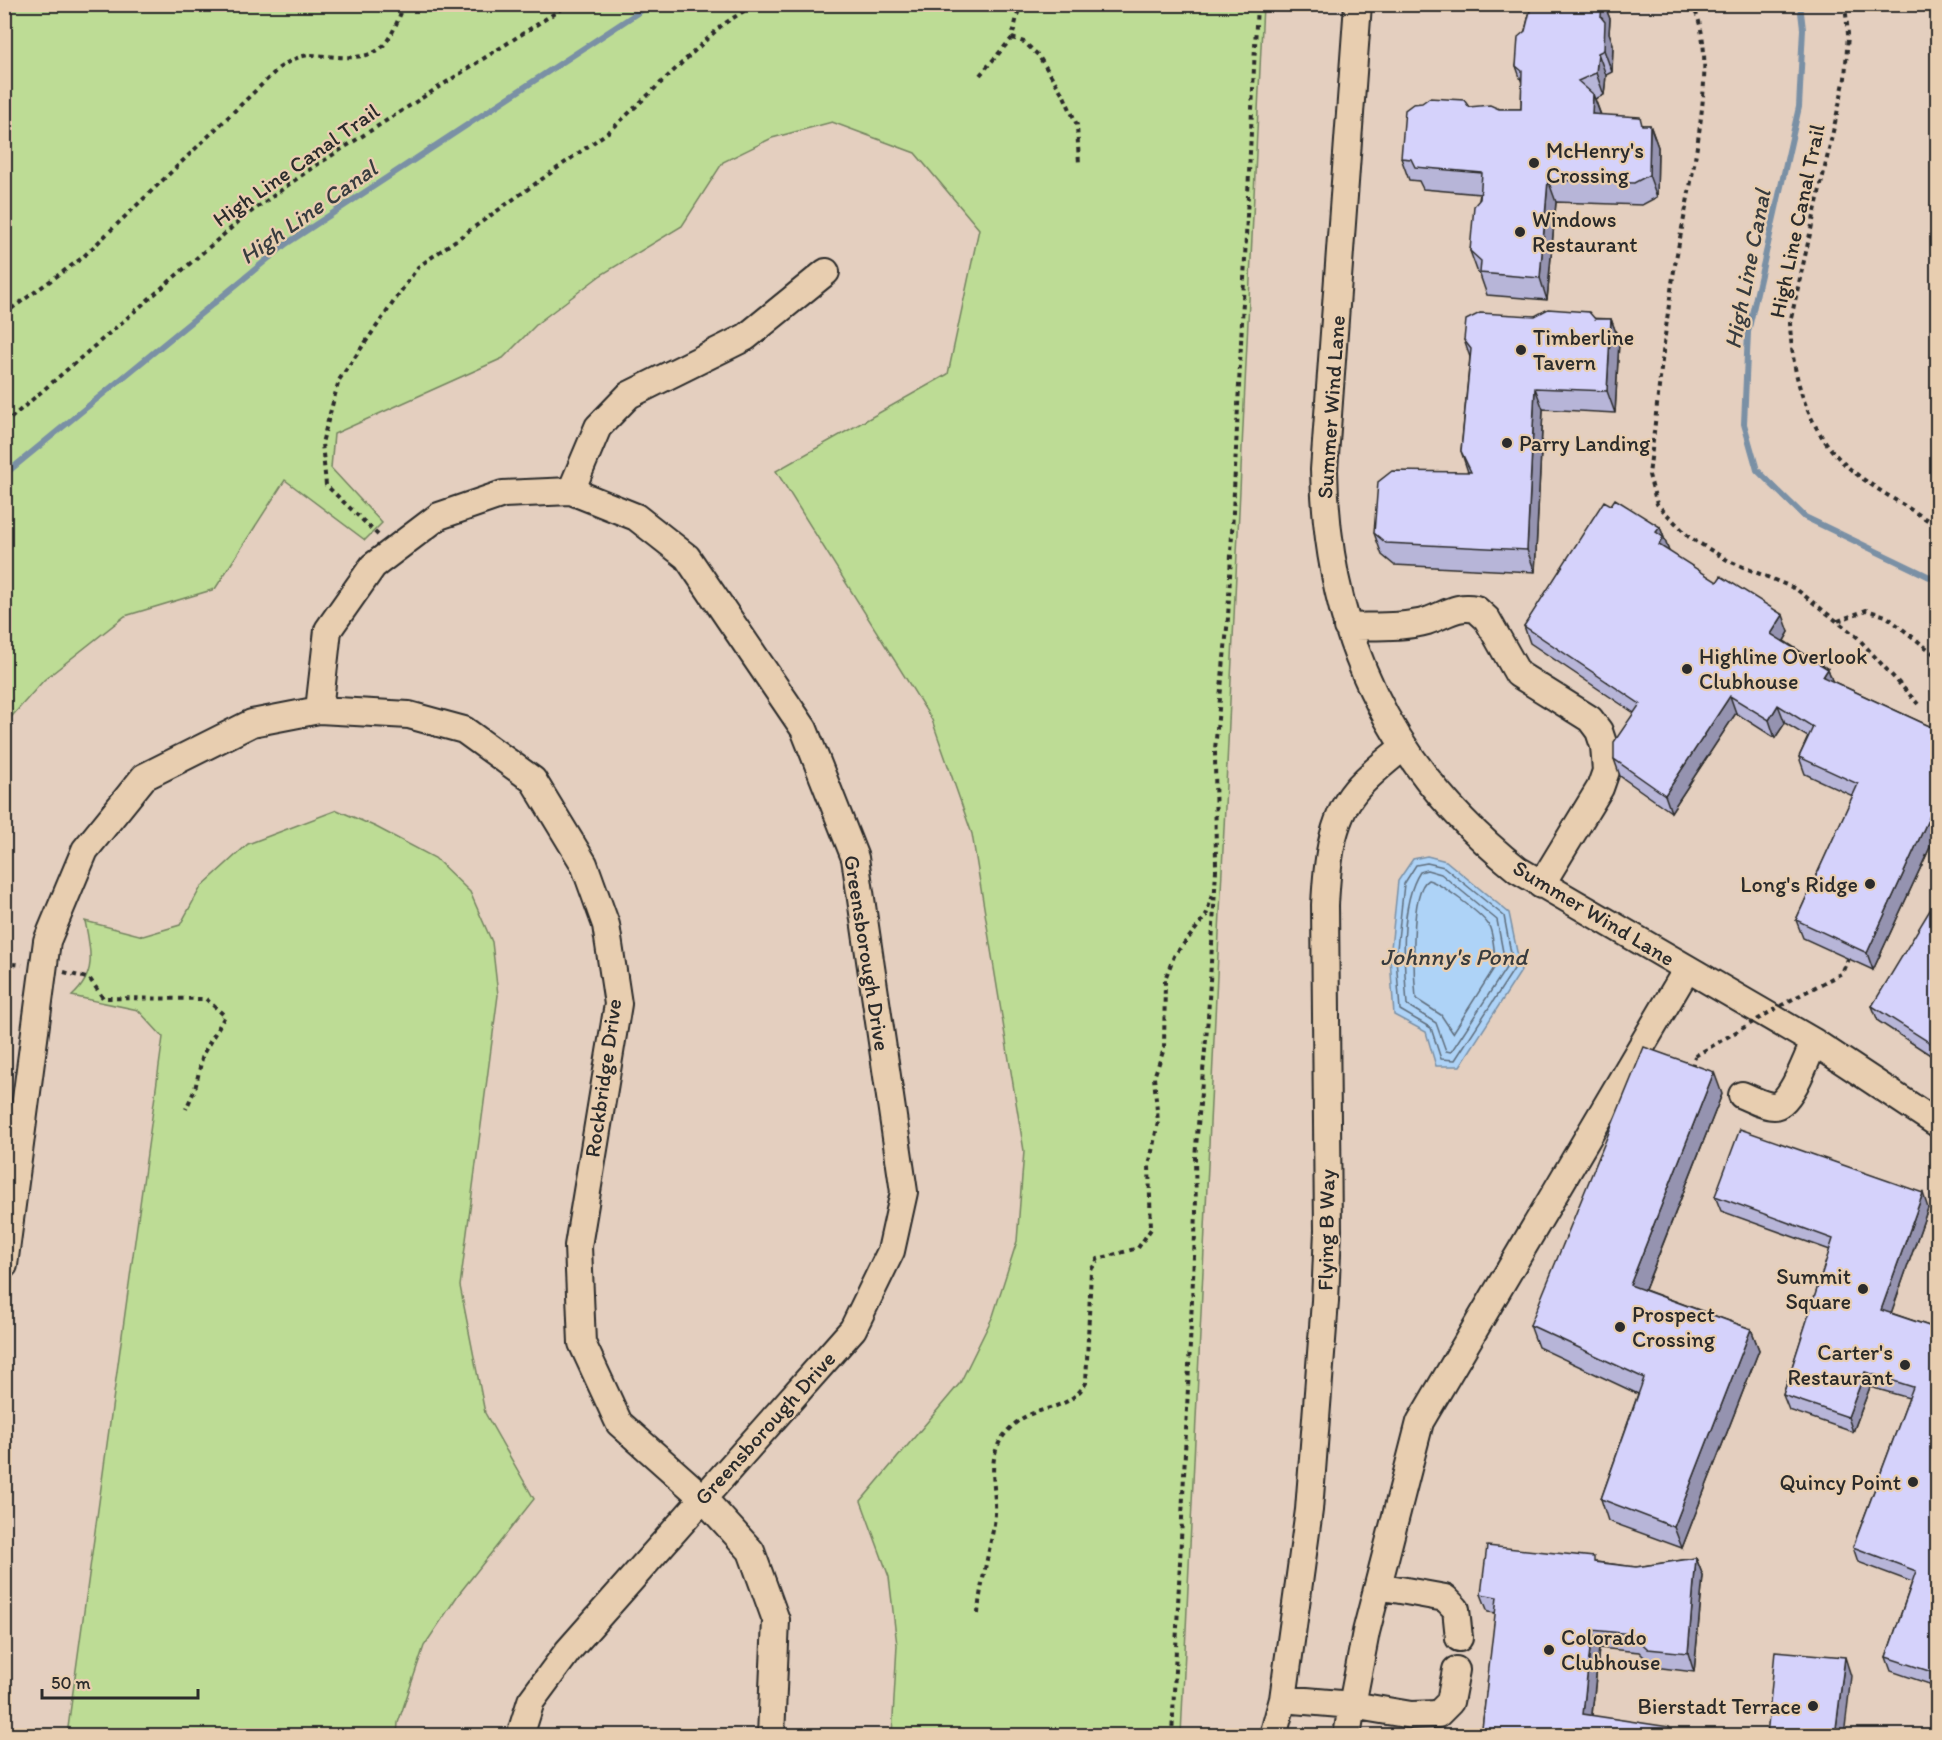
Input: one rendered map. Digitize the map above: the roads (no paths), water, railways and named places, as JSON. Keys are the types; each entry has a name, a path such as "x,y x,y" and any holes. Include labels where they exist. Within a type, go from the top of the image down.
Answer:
{"street":[{"name":"Summer Wind Lane","path":"1358,4 1324,470 1325,519 1332,570 1347,627 1363,671 1403,747 1444,801 1483,842 1541,885 1814,1042 1938,1124"},
{"path":"571,491 598,427 629,395 746,337 826,272"},
{"name":"Greensborough Drive","path":"319,710 328,630 373,566 439,516 502,494 571,491 636,518 687,557 804,729 855,858 904,1192 891,1251 853,1329 568,1651 531,1701 520,1736"},
{"path":"1347,627 1407,624 1427,621 1452,608 1476,609 1487,619 1518,674 1590,719 1595,725 1599,731 1606,759 1600,788 1541,885"},
{"name":"Rockbridge Drive","path":"4,1265 47,941 85,850 144,777 252,723 319,710 409,715 464,730 533,780 584,864 606,926 618,1004 578,1246 582,1343 619,1423 702,1497 750,1551 776,1620 771,1736"},
{"name":"Flying B Way","path":"1273,1736 1283,1699 1310,1510 1325,1301 1328,1230 1325,905 1327,864 1336,829 1353,793 1403,747"},
{"path":"1347,1736 1378,1586 1420,1422 1687,969"},
{"path":"1742,1095 1769,1105 1783,1103 1814,1042"},
{"path":"1378,1586 1445,1599 1456,1609 1459,1638"},
{"path":"1283,1699 1352,1705 1411,1715 1438,1714 1450,1702 1456,1670"}],"water":[{"name":"Johnny's Pond","path":"1427,856 1446,861 1509,913 1521,971 1460,1066 1436,1066 1426,1032 1394,1015 1390,958 1398,881 1413,859"}],"waterway":[{"name":"High Line Canal","path":"4,475 286,244 651,4"},
{"name":"High Line Canal","path":"1800,4 1803,29 1799,107 1748,332 1744,424 1757,470 1805,517 1938,581"}],"place":[{"name":"McHenry's Crossing","path":"1534,163"},
{"name":"Windows Restaurant","path":"1520,232"},
{"name":"Timberline Tavern","path":"1521,350"},
{"name":"Parry Landing","path":"1507,443"},
{"name":"Highline Overlook Clubhouse","path":"1687,669"},
{"name":"Long's Ridge","path":"1870,884"},
{"name":"Summit Square","path":"1863,1289"},
{"name":"Prospect Crossing","path":"1620,1327"},
{"name":"Carter's Restaurant","path":"1905,1365"},
{"name":"Quincy Point","path":"1913,1482"},
{"name":"Colorado Clubhouse","path":"1549,1650"},
{"name":"Bierstadt Terrace","path":"1813,1706"}]}
